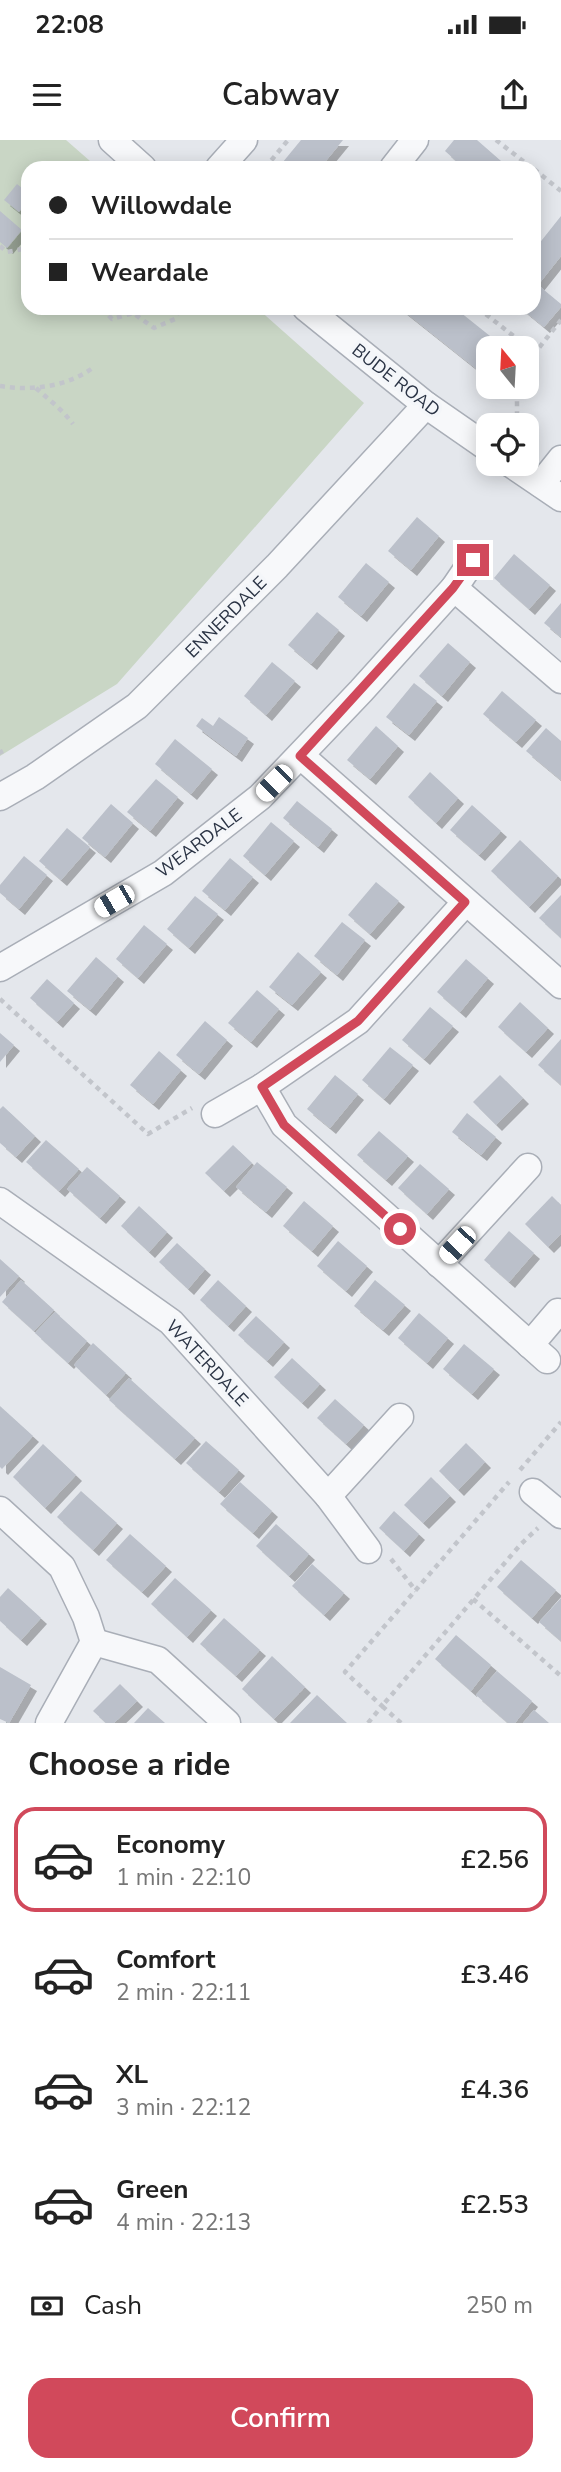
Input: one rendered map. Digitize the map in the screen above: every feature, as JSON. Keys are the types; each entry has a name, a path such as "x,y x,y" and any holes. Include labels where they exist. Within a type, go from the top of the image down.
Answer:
{"street":[{"path":"112,140 135,161"},
{"path":"225,161 244,140"},
{"path":"398,161 415,140"},
{"name":"BUDE ROAD","path":"315,315 426,405 476,440"},
{"name":"ENNERDALE","path":"0,797 35,777 137,706 277,566 426,405"},
{"path":"529,476 551,491 561,459"},
{"name":"WEARDALE","path":"0,968 163,873 260,797 453,588 473,560"},
{"path":"453,588 561,680"},
{"path":"300,756 561,985"},
{"path":"205,1110 262,1087 358,1021 465,902"},
{"path":"262,1087 284,1125 538,1352 558,1312"},
{"path":"439,1264 528,1167"},
{"name":"WATERDALE","path":"0,1201 171,1322 328,1496 368,1550"},
{"path":"328,1496 400,1417"},
{"path":"533,1492 559,1513"},
{"path":"0,1510 62,1567 86,1617 94,1642 49,1723"},
{"path":"94,1642 158,1660 227,1723"}],"path":[{"path":"271,161 288,140"},
{"path":"496,140 523,161"},
{"path":"541,175 561,191"},
{"path":"0,246 7,252 21,249"},
{"path":"136,315 154,328 176,319 177,315"},
{"path":"487,315 513,336"},
{"path":"539,348 561,320"},
{"path":"0,386 56,385 80,377 94,367"},
{"path":"36,387 49,401 62,409 73,424"},
{"path":"0,999 148,1134 205,1110"},
{"path":"401,1723 345,1672 561,1422"},
{"path":"368,1723 521,1544 559,1513"},
{"path":"368,1550 383,1548 416,1591"},
{"path":"473,1599 561,1676"}],"green space":[{"path":"0,140 66,140 90,161 21,161 21,315 265,315 364,403 117,684 0,756"}],"building":[{"path":"301,140 343,140 326,161 284,161"},
{"path":"454,140 477,140 501,161 456,161 445,151"},
{"path":"17,184 21,187 19,212 4,200"},
{"path":"0,211 21,231 7,248 0,242"},
{"path":"561,216 561,256 541,281 541,241"},
{"path":"541,287 561,304 544,327 529,315 541,315"},
{"path":"409,315 464,315 490,336 476,336 476,368"},
{"path":"417,517 439,536 411,570 388,551"},
{"path":"514,554 550,585 529,609 494,578"},
{"path":"366,563 389,582 361,616 338,597"},
{"path":"561,603 561,637 544,623"},
{"path":"317,612 339,630 311,664 288,645"},
{"path":"448,643 470,662 442,696 419,676"},
{"path":"272,662 295,681 266,715 244,696"},
{"path":"414,683 437,701 409,735 386,717"},
{"path":"502,691 536,720 516,742 483,714"},
{"path":"219,717 248,738 236,756 196,726 202,718 213,726"},
{"path":"376,726 398,746 370,779 347,760"},
{"path":"546,728 561,741 561,780 526,751"},
{"path":"175,739 212,769 191,794 155,764"},
{"path":"430,772 458,798 436,823 408,797"},
{"path":"156,779 178,797 150,831 127,812"},
{"path":"297,801 332,829 318,847 283,818"},
{"path":"111,804 133,823 105,857 82,838"},
{"path":"472,805 501,831 479,855 450,830"},
{"path":"271,822 294,841 265,875 243,856"},
{"path":"67,828 90,847 61,880 39,861"},
{"path":"520,840 558,876 529,907 491,871"},
{"path":"24,856 47,875 19,909 0,893 0,885"},
{"path":"230,858 253,877 225,910 202,891"},
{"path":"376,882 399,901 370,934 348,915"},
{"path":"561,895 561,938 539,918"},
{"path":"195,896 218,914 189,948 167,929"},
{"path":"342,922 365,940 337,975 314,956"},
{"path":"144,925 167,944 138,978 116,959"},
{"path":"298,952 321,972 292,1005 269,987"},
{"path":"96,957 118,976 90,1010 67,991"},
{"path":"466,959 488,978 460,1012 437,992"},
{"path":"47,979 74,1003 57,1022 30,998"},
{"path":"257,990 279,1009 251,1042 228,1023"},
{"path":"520,1002 548,1028 526,1052 498,1027"},
{"path":"430,1007 453,1026 424,1059 402,1040"},
{"path":"205,1021 227,1040 199,1074 176,1055"},
{"path":"0,1033 14,1045 0,1062"},
{"path":"561,1039 561,1085 538,1065"},
{"path":"390,1047 413,1065 384,1099 362,1080"},
{"path":"159,1051 181,1070 153,1104 130,1085"},
{"path":"335,1075 358,1094 330,1128 307,1109"},
{"path":"500,1075 523,1098 496,1125 473,1102"},
{"path":"3,1106 35,1136 16,1157 0,1143 0,1109"},
{"path":"467,1113 496,1137 481,1155 452,1132"},
{"path":"379,1131 408,1156 386,1180 357,1155"},
{"path":"46,1140 79,1169 59,1191 26,1162"},
{"path":"233,1145 252,1163 224,1191 205,1173"},
{"path":"257,1162 287,1187 266,1212 236,1187"},
{"path":"420,1164 449,1189 427,1214 398,1188"},
{"path":"87,1167 120,1196 100,1218 67,1189"},
{"path":"552,1196 561,1205 561,1234 548,1247 525,1224"},
{"path":"304,1201 333,1226 312,1251 283,1226"},
{"path":"139,1206 167,1232 149,1252 121,1226"},
{"path":"509,1231 534,1253 509,1282 484,1260"},
{"path":"338,1241 367,1266 346,1291 317,1266"},
{"path":"177,1243 205,1269 188,1289 159,1262"},
{"path":"0,1259 19,1276 0,1297"},
{"path":"21,1280 54,1310 34,1331 2,1302"},
{"path":"218,1280 246,1306 228,1326 200,1300"},
{"path":"375,1280 405,1305 383,1330 354,1306"},
{"path":"55,1312 87,1341 68,1363 35,1333"},
{"path":"419,1313 448,1338 427,1363 398,1338"},
{"path":"256,1316 284,1342 267,1361 238,1335"},
{"path":"93,1343 126,1373 106,1395 74,1365"},
{"path":"464,1344 494,1369 472,1394 443,1369"},
{"path":"292,1358 320,1384 302,1403 274,1377"},
{"path":"129,1378 195,1438 175,1459 109,1400"},
{"path":"335,1399 364,1425 346,1444 317,1418"},
{"path":"0,1406 33,1436 2,1469 0,1467"},
{"path":"206,1441 239,1470 219,1492 186,1463"},
{"path":"466,1443 485,1462 458,1490 439,1471"},
{"path":"43,1444 76,1475 45,1508 13,1477"},
{"path":"431,1477 450,1496 423,1523 404,1505"},
{"path":"240,1482 272,1511 253,1533 220,1504"},
{"path":"81,1491 117,1523 93,1550 57,1517"},
{"path":"394,1511 419,1534 404,1551 379,1528"},
{"path":"276,1524 309,1554 289,1576 256,1546"},
{"path":"130,1534 166,1566 142,1592 106,1560"},
{"path":"521,1560 556,1590 532,1618 497,1587"},
{"path":"312,1564 344,1593 324,1615 292,1586"},
{"path":"175,1578 211,1610 187,1637 151,1604"},
{"path":"8,1588 41,1618 21,1640 0,1621 0,1597"},
{"path":"561,1598 561,1641 539,1622"},
{"path":"224,1618 260,1650 236,1676 200,1644"},
{"path":"456,1635 491,1665 471,1691 435,1659"},
{"path":"272,1656 305,1687 274,1719 242,1689"},
{"path":"0,1667 31,1685 9,1723 0,1719"},
{"path":"497,1671 532,1701 515,1723 508,1723 476,1695"},
{"path":"120,1684 137,1701 114,1723 106,1723 93,1711"},
{"path":"317,1695 334,1711 347,1723 290,1723"},
{"path":"148,1708 165,1723 134,1723"},
{"path":"534,1710 549,1723 523,1723"}],"route":[{"path":"400,1229 284,1125 262,1087 358,1021 465,902 300,756 453,588 473,560"}]}
